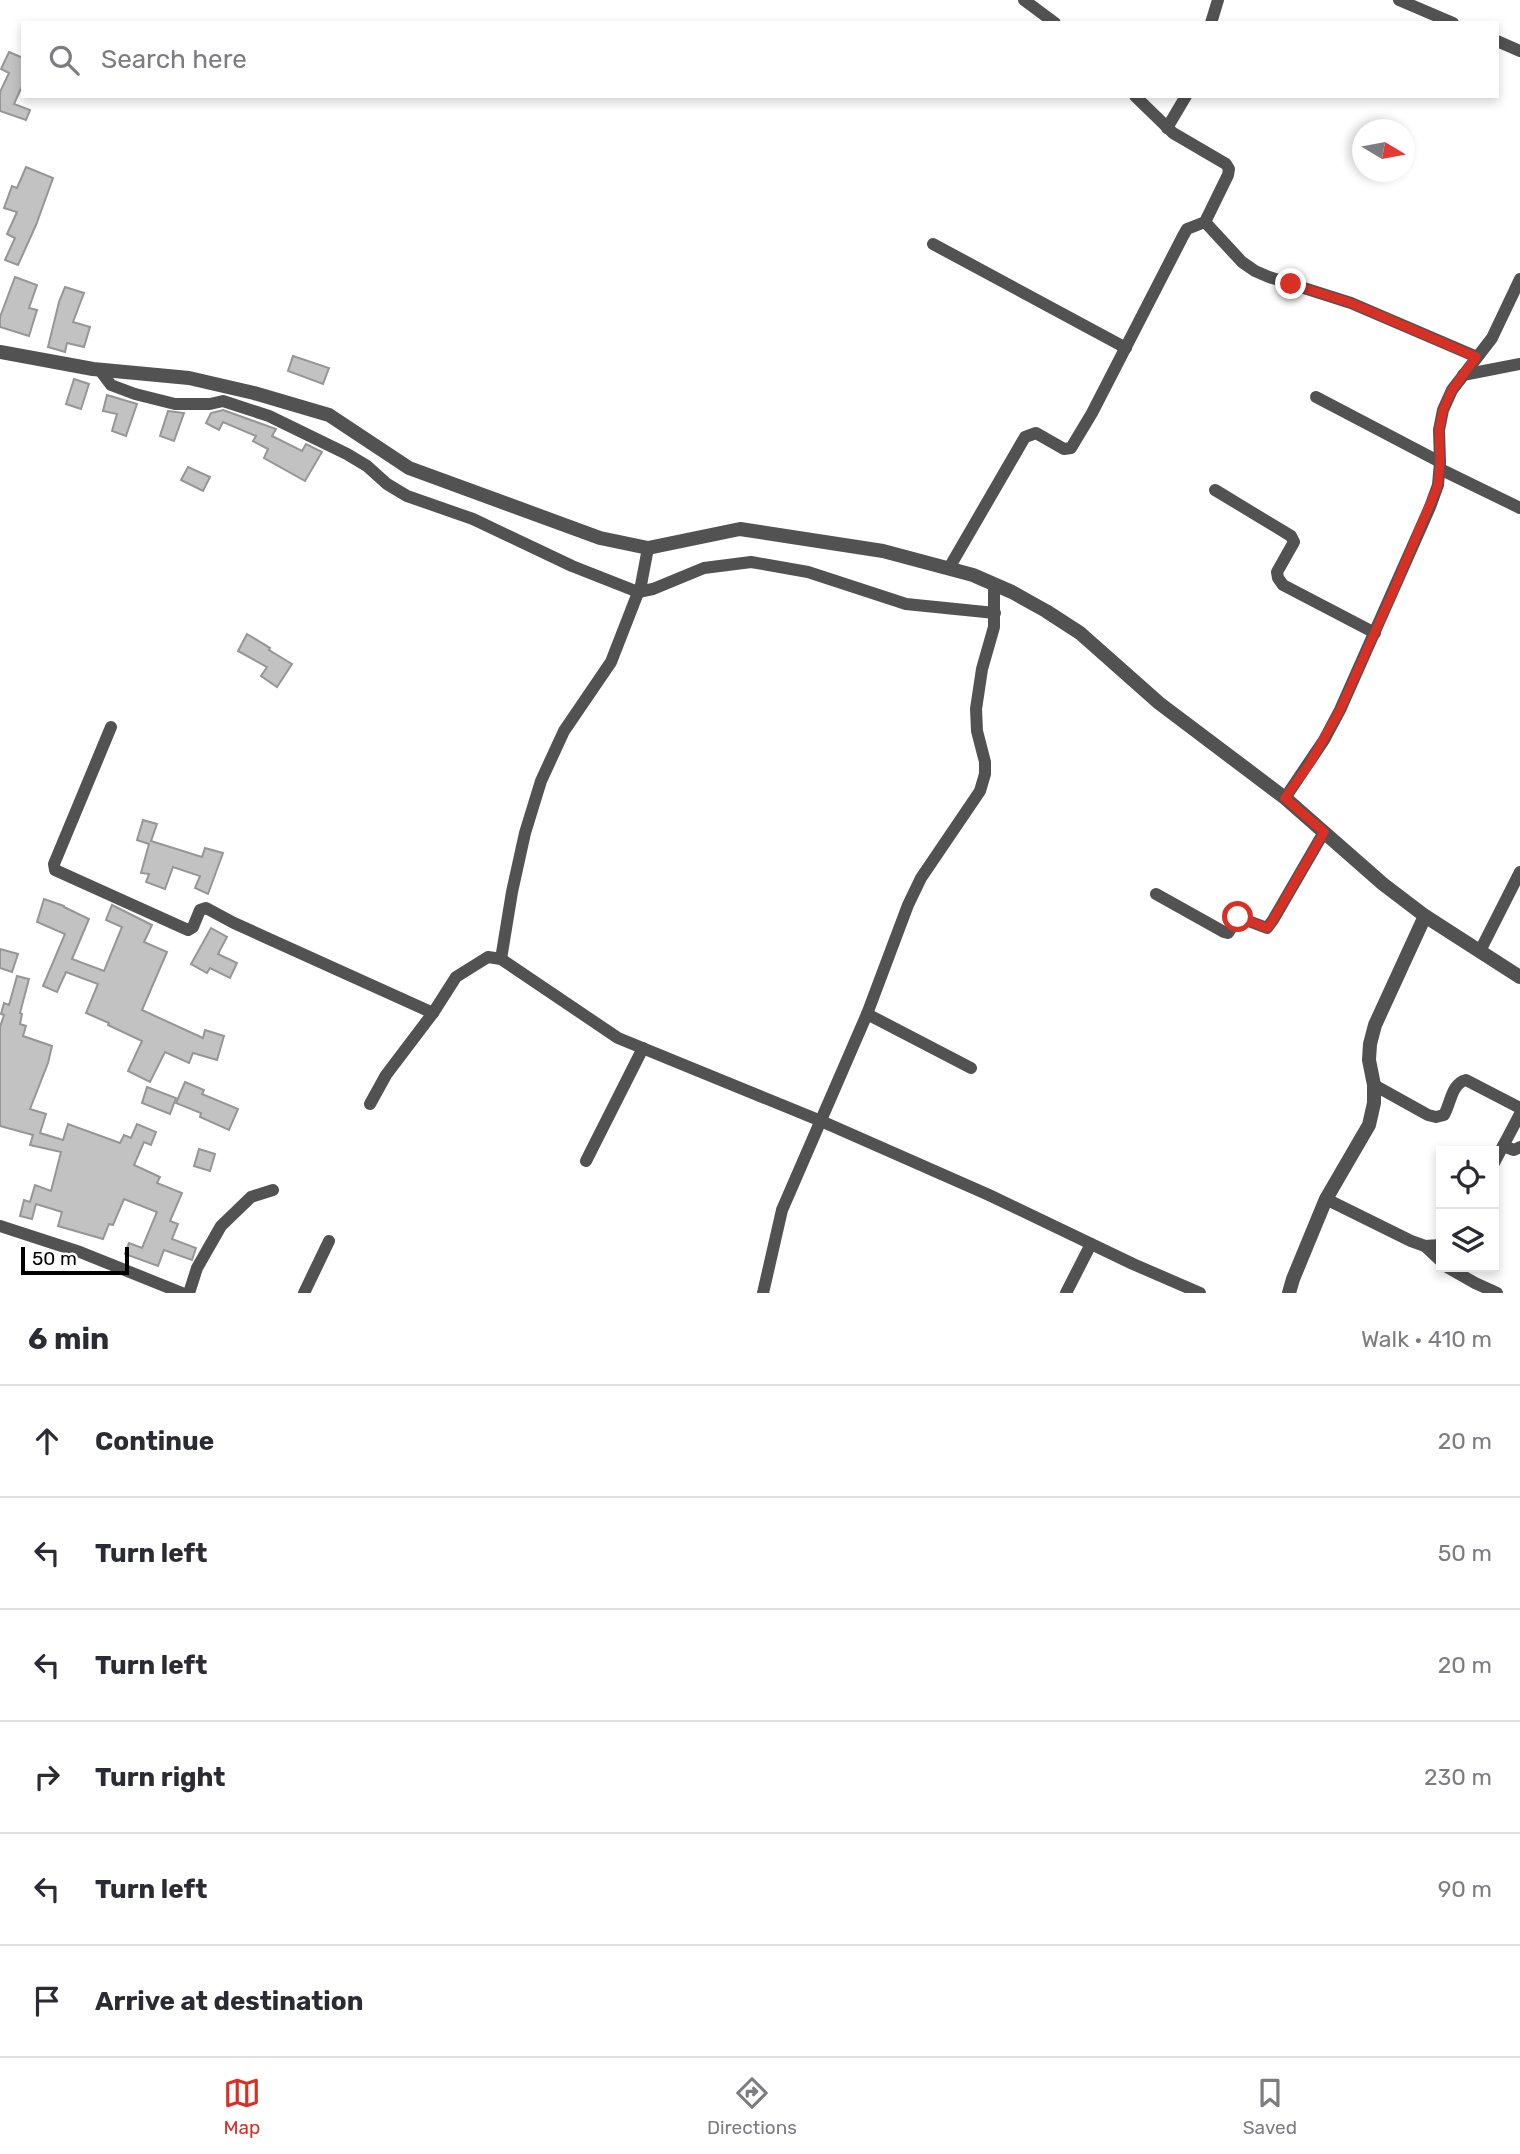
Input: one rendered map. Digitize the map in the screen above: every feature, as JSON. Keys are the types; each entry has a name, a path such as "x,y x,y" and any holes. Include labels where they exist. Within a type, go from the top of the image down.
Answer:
{"street":[{"path":"1024,0 1052,21"},
{"path":"1212,21 1218,0"},
{"path":"1399,0 1448,21"},
{"path":"1499,42 1520,51"},
{"path":"949,568 1025,437 1036,433 1059,447 1071,448 1092,413 1187,229 1205,222 1226,181 1229,169 1226,164 1167,128 1137,98"},
{"path":"1167,128 1185,98"},
{"path":"1205,222 1255,271 1351,303 1476,357"},
{"path":"933,244 1126,348"},
{"path":"1285,798 1324,740 1356,678 1430,507 1438,485 1439,430 1443,410 1452,390 1492,338 1520,279"},
{"path":"0,352 99,369 189,378 254,393 328,415 409,468 600,538 648,548 740,529 883,551 972,575 1046,611 1080,633 1159,703 1285,798 1383,884 1425,916 1486,940 1520,977"},
{"path":"1463,375 1520,364"},
{"path":"99,369 111,385 135,394 175,404 210,404 223,401 269,416 347,454 407,496 473,519 572,566 638,592 653,589 704,568 751,562 808,572 906,604 995,613"},
{"path":"1316,397 1520,508"},
{"path":"1214,491 1291,536 1291,549 1277,572 1283,584 1375,633"},
{"path":"501,959 525,832 541,781 564,731 611,662 638,592 648,548"},
{"path":"763,1293 782,1210 867,1014 908,905 921,878 980,791 985,762 977,731 976,709 982,669 995,627 994,585"},
{"path":"111,727 54,864 55,870 188,930 193,927 200,910 206,908 433,1013"},
{"path":"1156,894 1224,932 1228,933 1238,917 1267,928 1324,832"},
{"path":"1486,940 1520,872"},
{"path":"1289,1293 1326,1199 1369,1125 1374,1103 1374,1085 1369,1060 1375,1025 1425,916"},
{"path":"370,1104 386,1075 433,1013 456,977 488,957 501,959 618,1038 821,1121 998,1199 1200,1293"},
{"path":"867,1014 971,1068"},
{"path":"586,1161 643,1048"},
{"path":"1374,1085 1436,1117 1444,1115 1454,1088 1459,1082 1466,1080 1520,1108"},
{"path":"1499,1154 1520,1114"},
{"path":"1503,1146 1514,1150 1520,1147"},
{"path":"189,1293 197,1268 221,1226 251,1197 273,1190"},
{"path":"1326,1199 1411,1241 1425,1246 1436,1245"},
{"path":"0,1226 80,1252 181,1293"},
{"path":"304,1293 329,1241"},
{"path":"1066,1293 1091,1244"},
{"path":"1425,1246 1436,1256"},
{"path":"1456,1272 1497,1293"}],"building":[{"path":"9,52 21,57 21,88 14,104 30,110 26,120 0,111 0,92 9,73 1,69"},
{"path":"26,167 53,178 18,265 5,260 15,238 7,234 17,212 4,208 12,186 17,188"},
{"path":"15,277 37,285 29,308 37,310 29,336 0,327 0,317"},
{"path":"65,287 84,293 73,322 90,327 84,347 67,343 65,352 48,347"},
{"path":"293,356 329,368 323,384 288,371"},
{"path":"74,379 89,384 81,409 66,404"},
{"path":"107,395 137,404 126,436 112,431 117,414 103,411"},
{"path":"223,410 276,429 272,436 302,451 306,444 322,452 305,481 264,458 268,449 253,441 256,436 223,422 219,430 206,423 211,413"},
{"path":"168,411 184,413 174,441 160,436"},
{"path":"188,467 210,477 203,491 181,480"},
{"path":"247,634 292,664 277,687 261,676 267,667 238,651"},
{"path":"143,820 157,824 151,841 202,857 205,848 223,853 208,894 195,888 200,876 173,867 165,889 146,882 149,874 141,873 149,844 137,840"},
{"path":"44,899 89,919 72,959 104,971 122,927 106,920 112,905 152,925 144,942 167,952 142,1010 203,1038 205,1030 224,1036 217,1060 193,1053 189,1063 165,1052 150,1082 128,1071 142,1041 86,1013 98,984 66,972 57,992 43,986 65,934 37,922"},
{"path":"211,928 227,937 218,954 237,963 230,978 210,968 207,973 191,964"},
{"path":"0,949 18,954 12,972 0,968"},
{"path":"17,976 29,979 20,1013 20,1024 26,1026 23,1036 52,1046 30,1109 46,1114 40,1133 63,1140 68,1124 120,1143 124,1135 131,1138 137,1124 156,1132 151,1145 144,1142 134,1165 160,1177 157,1183 182,1193 170,1221 178,1224 172,1239 196,1248 192,1260 164,1250 158,1266 125,1254 129,1243 142,1248 157,1212 124,1199 113,1225 109,1224 103,1239 58,1226 62,1212 36,1204 32,1219 20,1216 24,1200 30,1202 35,1185 51,1191 61,1152 30,1145 33,1135 0,1126 0,1027 4,1015 1,1014 4,1003 9,1005"},
{"path":"185,1082 204,1090 202,1094 238,1109 229,1130 200,1117 201,1113 176,1103"},
{"path":"147,1087 176,1098 170,1114 142,1103"},
{"path":"199,1149 215,1154 210,1171 194,1166"}],"route":[{"path":"1238,917 1267,928 1324,832 1285,798 1324,740 1356,678 1438,485 1439,430 1443,410 1452,390 1476,357 1351,303 1291,284"}]}
